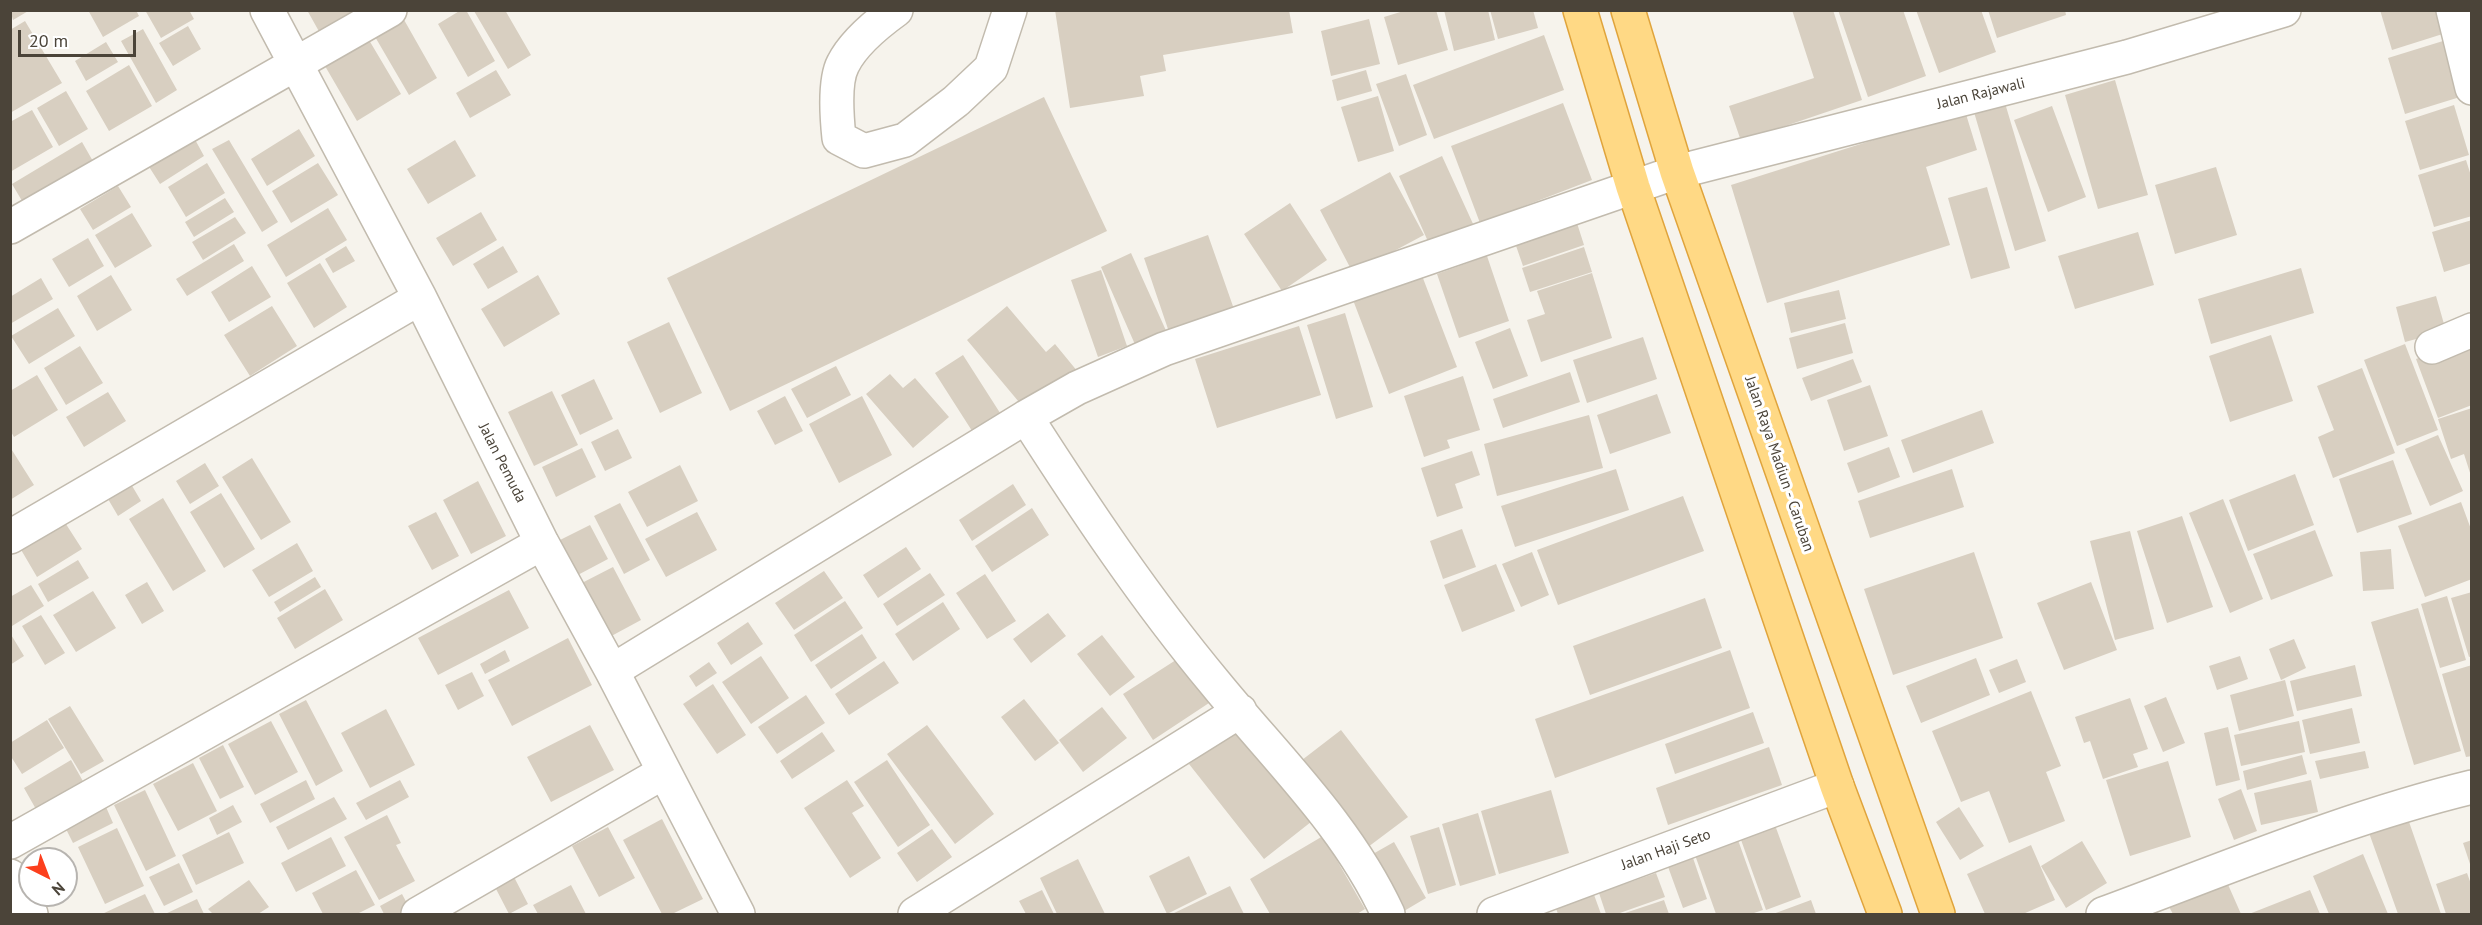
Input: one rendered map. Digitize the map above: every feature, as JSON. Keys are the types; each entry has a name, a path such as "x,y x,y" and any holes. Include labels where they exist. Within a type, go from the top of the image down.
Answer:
{"highway":[{"path":"1580,10 1633,187 1837,786 1885,915"},
{"name":"Jalan Raya Madiun - Caruban","path":"1628,10 1677,172 1938,915"}],"street":[{"name":"Jalan Pemuda","path":"267,10 420,298 542,543 612,671 738,915"},
{"path":"10,226 390,10"},
{"path":"896,10 873,27 842,64 836,102 839,138 864,151 905,140 956,101 984,75 990,68 1010,10"},
{"name":"Jalan Rajawali","path":"612,671 1026,417 1077,388 1164,349 1677,172 2127,57 2284,10"},
{"path":"2453,10 2472,88"},
{"path":"10,537 420,298"},
{"path":"2432,347 2472,330"},
{"path":"1026,417 1108,544 1157,611 1337,827 1375,887 1388,915"},
{"path":"10,842 542,543"},
{"path":"915,915 1240,711"},
{"path":"418,915 664,772"},
{"name":"Jalan Haji Seto","path":"1494,915 1837,786"},
{"path":"2103,915 2332,828 2427,798 2472,787"},
{"path":"10,876 32,915"}],"building":[{"path":"10,10 30,10 13,20"},
{"path":"88,10 136,10 139,16 103,37"},
{"path":"145,10 189,10 194,19 161,38"},
{"path":"307,10 362,10 321,35"},
{"path":"461,10 466,10 495,61 468,77 438,24"},
{"path":"505,10 531,55 508,69 474,11"},
{"path":"1055,10 1289,10 1293,33 1163,55 1166,71 1140,76 1144,96 1070,108"},
{"path":"1407,10 1436,10 1448,50 1398,65 1384,17"},
{"path":"1444,10 1488,10 1495,40 1454,51"},
{"path":"1490,10 1533,10 1538,28 1498,39"},
{"path":"1792,10 1833,10 1862,100 1741,141 1729,106 1814,78"},
{"path":"1838,10 1903,10 1926,76 1868,97"},
{"path":"1916,10 1981,10 1996,52 1939,73"},
{"path":"1988,10 2065,10 2066,15 1997,38"},
{"path":"2380,10 2442,10 2449,32 2392,50"},
{"path":"403,18 437,78 409,95 374,35"},
{"path":"1369,19 1380,64 1331,76 1321,31"},
{"path":"25,21 62,83 10,113 10,30"},
{"path":"188,26 201,49 173,66 159,43"},
{"path":"143,29 177,90 156,103 121,41"},
{"path":"1544,35 1564,90 1434,139 1413,85"},
{"path":"369,40 401,94 357,121 325,66"},
{"path":"2443,41 2460,97 2405,114 2388,58"},
{"path":"106,42 118,62 86,81 75,61"},
{"path":"129,65 152,106 109,131 86,91"},
{"path":"496,70 511,95 470,118 456,93"},
{"path":"1366,70 1372,91 1337,101 1332,80"},
{"path":"1406,74 1427,135 1399,146 1376,84"},
{"path":"2115,80 2148,195 2098,209 2065,95"},
{"path":"66,91 88,129 59,146 37,108"},
{"path":"2002,93 2046,241 2015,251 1971,102"},
{"path":"1378,96 1394,151 1358,162 1341,107"},
{"path":"1044,97 1107,231 730,411 667,278"},
{"path":"1563,103 1592,180 1480,223 1451,146"},
{"path":"2454,105 2469,155 2420,170 2405,121"},
{"path":"2052,106 2086,197 2048,212 2014,120"},
{"path":"32,110 53,147 10,172 10,122"},
{"path":"1965,111 1977,150 1926,167 1950,245 1767,303 1731,185"},
{"path":"299,129 315,156 267,186 251,159"},
{"path":"192,134 204,156 160,184 146,162"},
{"path":"229,140 278,222 262,232 212,149"},
{"path":"455,140 476,176 428,204 407,169"},
{"path":"82,142 98,170 28,211 12,184"},
{"path":"1442,156 1474,226 1430,246 1399,176"},
{"path":"2466,160 2472,179 2472,216 2434,227 2418,175"},
{"path":"207,163 225,193 186,217 168,187"},
{"path":"318,163 338,195 291,223 272,191"},
{"path":"2216,167 2237,235 2175,254 2155,185"},
{"path":"1390,172 1424,235 1353,273 1320,210"},
{"path":"118,186 131,207 93,230 80,209"},
{"path":"1987,187 2010,268 1971,279 1948,198"},
{"path":"225,198 234,212 194,237 185,222"},
{"path":"1290,203 1327,260 1282,291 1244,234"},
{"path":"328,208 347,240 286,277 267,245"},
{"path":"481,212 497,240 453,266 436,238"},
{"path":"132,213 152,246 115,268 95,235"},
{"path":"235,217 246,233 203,260 192,242"},
{"path":"1576,220 1584,245 1523,266 1514,240"},
{"path":"2472,220 2472,263 2444,272 2432,232"},
{"path":"2138,232 2154,285 2075,309 2058,256"},
{"path":"1208,235 1235,312 1170,335 1144,258"},
{"path":"88,238 104,266 69,287 52,259"},
{"path":"234,244 244,261 187,296 176,279"},
{"path":"346,246 355,261 333,273 325,259"},
{"path":"503,246 518,272 488,289 473,264"},
{"path":"1584,247 1592,272 1530,292 1522,268"},
{"path":"1131,253 1168,335 1137,349 1101,267"},
{"path":"1487,256 1509,321 1459,338 1437,274"},
{"path":"320,263 347,307 314,328 287,283"},
{"path":"252,266 271,297 229,322 211,292"},
{"path":"2301,268 2314,313 2211,344 2198,299"},
{"path":"1101,270 1127,346 1098,357 1071,280"},
{"path":"1421,273 1457,367 1389,394 1353,300"},
{"path":"1592,273 1612,338 1541,362 1527,320 1545,314 1537,291"},
{"path":"111,275 132,310 97,331 77,296"},
{"path":"538,275 560,314 504,347 481,309"},
{"path":"41,278 53,299 10,324 10,297"},
{"path":"1839,290 1846,319 1791,333 1784,303"},
{"path":"2436,296 2446,331 2405,342 2396,307"},
{"path":"272,306 297,346 250,376 224,335"},
{"path":"1007,306 1046,352 1055,344 1078,372 1029,414 967,340"},
{"path":"58,308 75,336 29,364 11,336"},
{"path":"1345,313 1373,407 1336,419 1307,325"},
{"path":"669,322 702,393 660,413 627,342"},
{"path":"1845,323 1853,353 1797,369 1789,338"},
{"path":"1299,326 1321,395 1217,428 1195,359"},
{"path":"1510,328 1528,376 1493,389 1475,342"},
{"path":"2271,335 2293,401 2230,422 2209,356"},
{"path":"1643,337 1657,379 1587,403 1573,360"},
{"path":"2472,338 2472,405 2438,418 2416,359"},
{"path":"2405,344 2438,430 2397,446 2364,360"},
{"path":"80,346 103,383 66,405 44,368"},
{"path":"963,355 1002,416 974,434 935,373"},
{"path":"1853,359 1862,382 1811,401 1802,378"},
{"path":"836,366 851,395 807,418 791,389"},
{"path":"2362,368 2395,453 2333,478 2318,437 2334,430 2317,386"},
{"path":"1570,372 1580,402 1503,428 1493,399"},
{"path":"890,374 903,388 915,378 949,417 913,448 866,394"},
{"path":"37,375 58,410 14,437 10,430 10,391"},
{"path":"1463,376 1480,430 1447,440 1450,448 1424,457 1404,396"},
{"path":"594,379 613,419 580,435 561,395"},
{"path":"1870,385 1888,436 1844,451 1827,400"},
{"path":"552,391 578,445 534,466 508,412"},
{"path":"108,392 126,421 84,447 66,417"},
{"path":"1657,394 1671,433 1610,454 1597,415"},
{"path":"785,396 803,431 775,445 757,411"},
{"path":"862,396 892,455 839,483 809,424"},
{"path":"2472,408 2471,476 2464,454 2451,459 2438,419"},
{"path":"1982,410 1994,443 1913,473 1901,440"},
{"path":"1589,415 1603,468 1497,496 1484,444"},
{"path":"618,429 632,458 605,471 591,442"},
{"path":"2438,435 2463,491 2430,506 2405,449"},
{"path":"10,447 34,485 10,500"},
{"path":"1889,447 1900,477 1858,493 1847,463"},
{"path":"582,448 596,477 556,497 542,467"},
{"path":"1472,451 1480,475 1455,484 1463,508 1437,517 1421,468"},
{"path":"252,458 291,522 261,540 222,477"},
{"path":"2393,460 2412,514 2357,533 2339,479"},
{"path":"205,463 219,486 190,504 176,481"},
{"path":"680,465 698,501 647,527 628,492"},
{"path":"1616,469 1629,510 1515,547 1501,506"},
{"path":"1952,469 1964,507 1870,538 1858,501"},
{"path":"2295,474 2314,525 2248,551 2229,500"},
{"path":"478,481 506,536 471,554 443,500"},
{"path":"131,484 141,501 118,516 108,499"},
{"path":"1013,484 1026,505 972,541 959,520"},
{"path":"221,493 255,549 224,568 190,512"},
{"path":"1683,496 1704,551 1558,605 1537,550"},
{"path":"163,498 206,571 173,591 129,519"},
{"path":"2223,499 2263,599 2230,613 2189,513"},
{"path":"2461,502 2472,532 2472,579 2425,597 2398,526"},
{"path":"620,503 650,560 624,574 594,516"},
{"path":"1032,508 1049,535 992,572 975,546"},
{"path":"436,512 459,556 432,570 408,526"},
{"path":"697,512 717,550 666,577 645,539"},
{"path":"2182,516 2213,607 2167,623 2137,531"},
{"path":"64,521 82,549 37,577 20,548"},
{"path":"590,525 608,559 574,577 556,542"},
{"path":"1462,529 1476,567 1443,579 1430,541"},
{"path":"2315,530 2333,576 2271,600 2253,554"},
{"path":"2130,531 2154,629 2115,640 2090,541"},
{"path":"297,543 313,571 269,597 252,570"},
{"path":"906,547 921,569 878,598 863,575"},
{"path":"2391,549 2394,589 2363,591 2360,552"},
{"path":"1532,552 1549,595 1521,607 1502,564"},
{"path":"1974,552 2003,638 1893,675 1864,589"},
{"path":"78,560 89,578 48,602 38,584"},
{"path":"1496,564 1515,611 1462,632 1444,585"},
{"path":"613,567 641,620 604,640 576,586"},
{"path":"824,571 843,598 794,630 775,603"},
{"path":"930,573 945,595 897,626 883,604"},
{"path":"985,574 1016,621 987,639 956,593"},
{"path":"315,577 321,587 280,612 274,602"},
{"path":"147,582 164,611 142,624 125,595"},
{"path":"2091,582 2117,650 2064,670 2037,603"},
{"path":"31,585 44,606 12,626 10,597"},
{"path":"325,589 343,620 295,649 277,618"},
{"path":"509,590 529,628 438,675 418,638"},
{"path":"93,591 116,628 76,652 53,615"},
{"path":"2472,592 2472,656 2469,657 2451,598"},
{"path":"2447,596 2466,660 2440,668 2421,604"},
{"path":"1705,598 1722,648 1590,695 1573,646"},
{"path":"845,601 863,628 811,662 794,635"},
{"path":"943,602 960,629 913,661 895,634"},
{"path":"2418,608 2461,751 2414,765 2371,622"},
{"path":"1048,613 1066,636 1031,663 1013,639"},
{"path":"41,615 65,653 45,665 22,626"},
{"path":"748,622 763,644 731,665 717,643"},
{"path":"10,633 24,656 10,665"},
{"path":"862,634 877,658 831,689 815,665"},
{"path":"1102,635 1135,677 1110,696 1077,654"},
{"path":"568,638 592,685 512,726 488,680"},
{"path":"2294,639 2306,668 2281,680 2269,649"},
{"path":"505,650 510,661 485,674 480,664"},
{"path":"1730,650 1750,708 1555,778 1535,719"},
{"path":"761,656 789,698 751,724 722,682"},
{"path":"2240,656 2248,679 2217,690 2209,666"},
{"path":"1179,658 1209,703 1153,740 1123,694"},
{"path":"1976,658 1990,695 1921,723 1906,686"},
{"path":"2017,659 2026,682 1999,693 1989,670"},
{"path":"884,661 899,683 849,715 835,694"},
{"path":"709,662 717,673 696,687 689,676"},
{"path":"2355,665 2362,696 2297,711 2290,681"},
{"path":"2472,665 2472,756 2466,757 2442,674"},
{"path":"472,672 484,696 458,710 445,685"},
{"path":"2285,680 2294,716 2239,731 2230,695"},
{"path":"713,684 746,735 717,754 683,704"},
{"path":"2031,691 2061,766 2046,772 2065,821 2009,843 1989,791 1961,802 1932,731"},
{"path":"806,695 825,723 777,754 758,727"},
{"path":"2166,697 2185,743 2163,752 2144,706"},
{"path":"2130,698 2148,749 2133,754 2138,767 2103,779 2090,741 2084,743 2075,717"},
{"path":"1024,699 1059,743 1035,761 1001,717"},
{"path":"306,700 343,771 316,786 279,714"},
{"path":"70,706 104,761 81,774 48,719"},
{"path":"1102,707 1127,738 1083,772 1059,740"},
{"path":"2352,708 2360,743 2310,754 2302,720"},
{"path":"386,709 415,765 370,788 341,733"},
{"path":"1753,712 1764,743 1675,774 1665,744"},
{"path":"47,720 64,748 22,774 10,755 10,743"},
{"path":"271,721 298,772 255,795 228,744"},
{"path":"2299,721 2305,752 2241,766 2234,735"},
{"path":"1240,723 1316,818 1264,859 1189,764"},
{"path":"590,725 614,770 551,802 527,757"},
{"path":"927,725 994,814 955,844 887,754"},
{"path":"2228,727 2240,780 2216,786 2204,733"},
{"path":"1341,730 1408,817 1368,847 1302,760"},
{"path":"822,732 835,751 792,779 780,761"},
{"path":"223,745 244,787 220,799 199,758"},
{"path":"1769,747 1782,785 1668,825 1656,788"},
{"path":"2365,751 2369,768 2320,779 2315,761"},
{"path":"2302,755 2307,774 2247,790 2243,771"},
{"path":"71,760 84,783 37,811 24,788"},
{"path":"887,760 930,825 898,847 854,782"},
{"path":"2168,761 2191,837 2130,856 2106,780"},
{"path":"193,763 217,811 178,831 153,784"},
{"path":"306,780 315,799 270,823 260,804"},
{"path":"400,780 409,797 366,820 356,803"},
{"path":"847,780 864,806 852,813 881,858 850,878 804,808"},
{"path":"2311,780 2318,812 2261,825 2254,793"},
{"path":"2241,789 2257,831 2234,840 2218,799"},
{"path":"145,790 176,856 146,871 114,805"},
{"path":"1551,790 1569,853 1499,874 1481,811"},
{"path":"334,797 347,819 288,850 276,827"},
{"path":"233,805 242,822 217,835 209,818"},
{"path":"106,807 113,823 73,843 65,827"},
{"path":"1959,807 1984,846 1960,860 1936,822"},
{"path":"1478,813 1496,875 1460,886 1442,824"},
{"path":"387,815 401,843 396,845 415,881 379,900 344,837"},
{"path":"2407,816 2441,914 2398,914 2368,830"},
{"path":"662,819 703,899 672,914 662,914 623,840"},
{"path":"1775,825 1801,897 1766,910 1740,837"},
{"path":"608,827 635,878 599,897 572,846"},
{"path":"1439,827 1456,885 1428,894 1410,836"},
{"path":"117,828 144,886 105,904 78,847"},
{"path":"932,829 952,857 917,882 897,853"},
{"path":"229,832 244,863 196,885 182,855"},
{"path":"1323,836 1365,909 1357,914 1270,914 1250,879"},
{"path":"331,837 346,866 296,892 281,863"},
{"path":"1738,840 1763,910 1751,914 1716,914 1695,855"},
{"path":"2472,840 2472,867 2471,867 2463,843"},
{"path":"2082,841 2107,883 2066,908 2041,866"},
{"path":"1394,842 1426,898 1399,914 1364,859"},
{"path":"2031,845 2055,900 2023,914 1985,914 1967,874"},
{"path":"2363,854 2388,914 2329,914 2313,876"},
{"path":"1692,855 1707,899 1683,908 1667,864"},
{"path":"1189,856 1207,894 1167,914 1149,876"},
{"path":"1078,859 1105,914 1057,914 1040,878"},
{"path":"179,863 193,892 164,906 149,877"},
{"path":"356,870 375,905 357,914 323,914 312,893"},
{"path":"1656,873 1665,897 1617,914 1606,914 1599,893"},
{"path":"2467,873 2472,887 2472,914 2446,914 2436,884"},
{"path":"514,877 528,904 509,914 495,887"},
{"path":"249,880 269,907 258,914 213,914 208,909"},
{"path":"2226,880 2241,914 2173,914 2168,905"},
{"path":"571,885 586,914 538,914 533,905"},
{"path":"1230,886 1244,914 1172,914"},
{"path":"1042,890 1054,914 1026,914 1019,901"},
{"path":"2310,890 2320,914 2249,914"},
{"path":"1593,892 1601,914 1558,914 1555,906"},
{"path":"145,894 155,914 102,914"},
{"path":"402,894 411,911 404,914 384,914 380,906"},
{"path":"197,899 204,914 165,914"},
{"path":"1664,900 1669,914 1622,914"},
{"path":"1811,900 1816,914 1773,914"}]}
